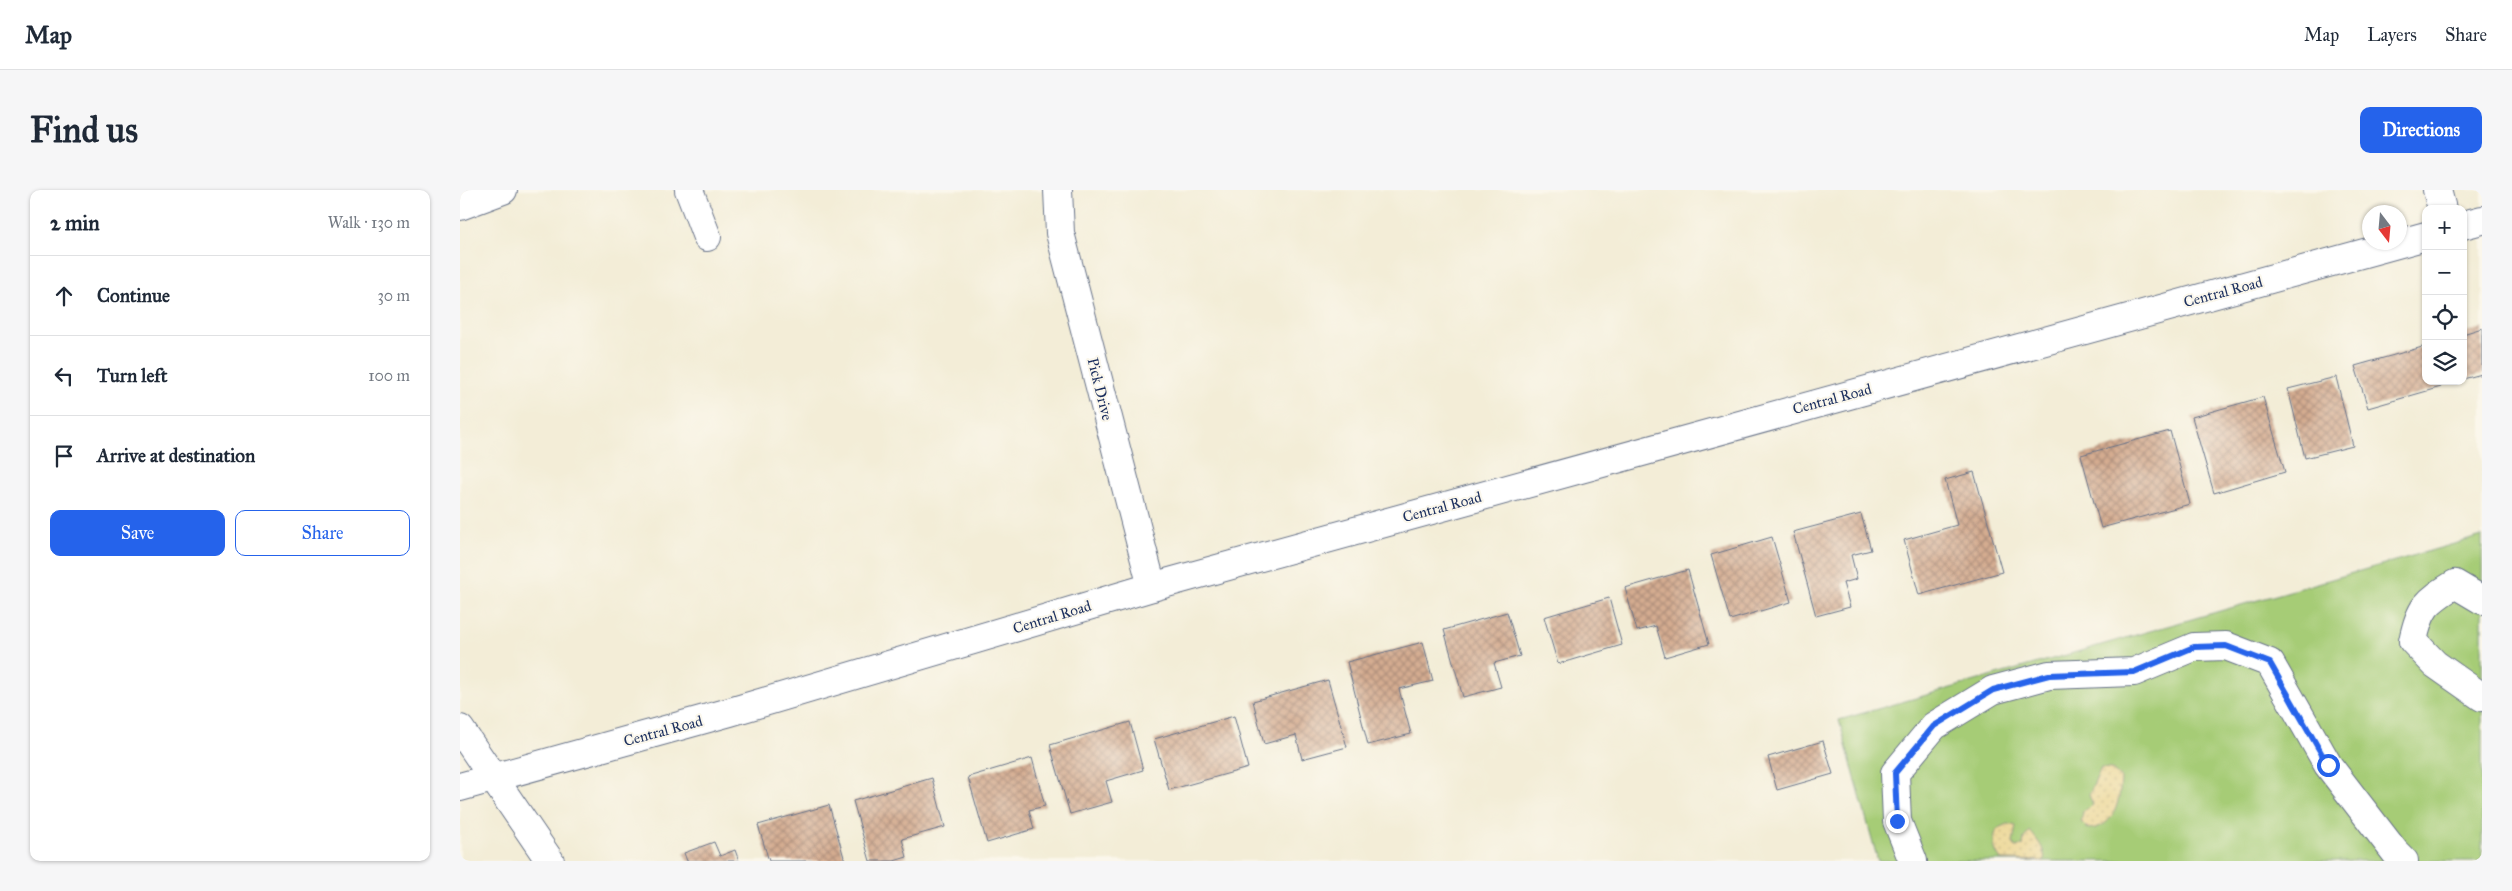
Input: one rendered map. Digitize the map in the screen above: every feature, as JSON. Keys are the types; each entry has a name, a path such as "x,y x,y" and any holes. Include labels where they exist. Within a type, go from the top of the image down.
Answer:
{"main road":[{"path":"460,206 503,190"},
{"path":"689,190 707,237"},
{"name":"Pick Drive","path":"1058,190 1060,233 1152,587"},
{"path":"2437,190 2441,205"},
{"path":"2467,225 2482,220"},
{"name":"Central Road","path":"460,787 730,712 1152,587 2422,237"},
{"path":"2482,600 2454,584 2430,600 2418,618 2413,641 2435,664 2482,697"},
{"path":"1913,861 1897,821 1895,773 1934,726 1993,690 2049,675 2134,672 2194,647 2226,646 2270,663 2328,765 2404,861"},
{"path":"460,730 550,861"}],"green space":[{"path":"2482,536 2482,861 1878,861 1839,720"}],"sand":[{"path":"2101,768 2111,769 2121,778 2119,796 2110,818 2104,824 2088,829 2081,822 2083,811 2093,805 2089,795"},
{"path":"2008,824 2016,826 2013,842 2015,847 2023,846 2024,838 2030,831 2044,853 2044,861 2001,860 1995,849 1994,837 1997,829"}],"building":[{"path":"2482,328 2482,374 2467,378 2467,340 2467,333"},
{"path":"2422,347 2422,385 2441,385 2441,387 2368,408 2355,366"},
{"path":"2336,377 2353,446 2305,458 2288,389"},
{"path":"2263,397 2285,472 2214,493 2192,417"},
{"path":"2170,431 2190,504 2101,528 2081,455"},
{"path":"1974,472 2002,572 1919,595 1904,540 1957,525 1945,480"},
{"path":"1861,514 1871,550 1851,555 1857,579 1843,583 1850,607 1816,616 1793,532"},
{"path":"1772,537 1791,602 1730,620 1711,555"},
{"path":"1688,570 1709,644 1665,657 1656,626 1637,631 1625,588"},
{"path":"1609,598 1622,645 1558,664 1544,617"},
{"path":"1507,612 1520,656 1494,663 1501,687 1463,697 1444,630"},
{"path":"1423,642 1433,681 1399,689 1411,734 1368,745 1347,662"},
{"path":"1328,680 1347,747 1302,759 1296,735 1264,744 1253,701"},
{"path":"1234,716 1248,768 1169,790 1154,739"},
{"path":"1130,722 1143,770 1106,781 1112,802 1070,814 1050,745"},
{"path":"1823,741 1833,774 1777,790 1768,757"},
{"path":"1032,758 1045,806 1029,810 1034,829 987,843 968,777"},
{"path":"932,778 945,827 902,839 907,857 894,861 870,861 853,801"},
{"path":"829,805 845,861 769,861 758,825"},
{"path":"714,842 720,856 735,850 739,861 687,861 684,853"}],"route":[{"path":"1897,821 1895,773 1934,726 1993,690 2049,675 2134,672 2194,647 2226,646 2270,663 2328,765"}]}
